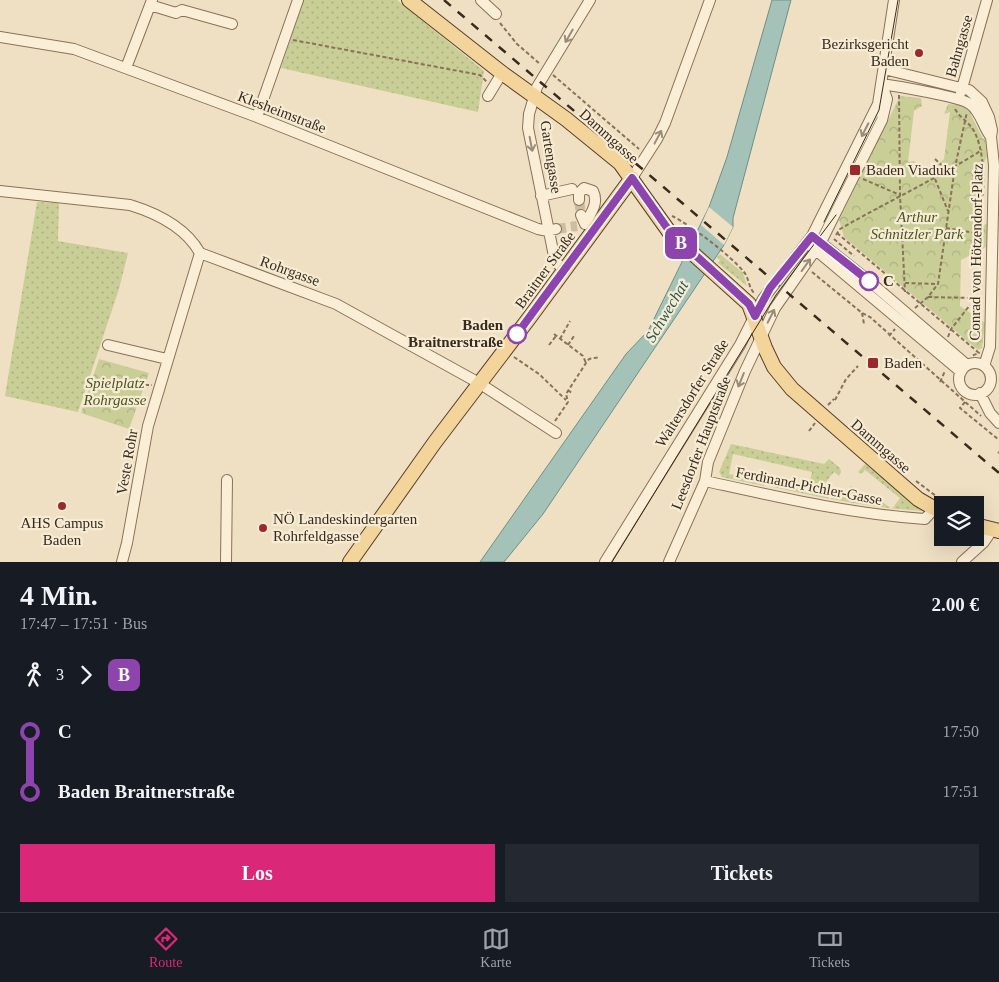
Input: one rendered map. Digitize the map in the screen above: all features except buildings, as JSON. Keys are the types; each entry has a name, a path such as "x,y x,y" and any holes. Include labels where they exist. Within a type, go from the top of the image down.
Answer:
{"main road":[{"name":"Dammgasse","path":"409,0 613,157 632,178 657,217 686,247 749,304 774,367 792,389 866,455 934,503"},
{"name":"Braitner Straße","path":"350,562 479,383 505,354 564,270 584,224 632,178"}],"street":[{"path":"257,117 298,0"},
{"path":"481,0 496,14"},
{"name":"Gartengasse","path":"564,270 555,261 552,230 542,196 528,128 529,114 537,87 590,0"},
{"name":"Braitner Straße","path":"632,178 665,123 710,0"},
{"path":"894,0 878,104 809,239 964,369 959,379 964,390 970,394 980,393 990,413 999,422"},
{"name":"Bahngasse","path":"955,102 962,87 987,0"},
{"path":"126,68 151,2 176,13 182,10 232,24"},
{"name":"Klesheimstraße","path":"0,37 74,49 552,230"},
{"name":"Conrad von Hötzendorf-Platz","path":"884,69 962,87 972,92 982,102 995,136 990,347 984,366"},
{"path":"490,91 502,73"},
{"path":"761,336 775,308 819,246 882,120 887,99 881,84"},
{"name":"Conrad von Hötzendorf-Platz","path":"881,84 955,102 969,103 995,136"},
{"path":"579,200 579,193 584,188 592,190 595,196 594,208 584,224"},
{"path":"542,196 572,189"},
{"name":"Rohrgasse","path":"0,191 130,205 148,211 171,223 196,246 200,253 336,304 479,383 553,431"},
{"name":"Waltersdorfer Straße","path":"605,562 740,345 770,288 809,239"},
{"name":"Veste Rohr","path":"122,562 128,543 148,426 200,253"},
{"name":"Leesdorfer Hauptstraße","path":"670,562 705,481 708,462 761,336"},
{"path":"108,345 167,359"},
{"name":"Conrad von Hötzendorf-Platz","path":"964,369 976,363 984,366 990,373 991,379 988,388 980,393"},
{"path":"226,562 227,480"},
{"name":"Ferdinand-Pichler-Gasse","path":"705,481 827,508 890,517 924,519 934,511"},
{"path":"965,561 996,530"}],"path":[{"path":"496,14 499,23 517,44 641,150"},
{"path":"286,38 480,75 490,91"},
{"path":"899,94 900,195 905,292"},
{"path":"955,102 964,122 973,129 980,152 982,190 978,257"},
{"path":"920,304 938,284 955,167 967,110"},
{"path":"834,239 840,229 900,195 935,179 986,148"},
{"path":"935,159 948,171"},
{"path":"855,176 900,195"},
{"path":"935,179 948,212"},
{"path":"668,212 694,228 744,272 749,286 755,294"},
{"path":"946,228 985,235"},
{"path":"837,233 979,353"},
{"path":"812,272 972,408"},
{"path":"905,282 938,284"},
{"path":"928,297 971,298"},
{"path":"948,337 950,329 970,305"},
{"path":"862,313 864,324"},
{"path":"560,339 570,322"},
{"path":"889,336 899,324"},
{"path":"549,345 555,335 583,356 586,363"},
{"path":"568,345 574,336"},
{"path":"958,345 961,338"},
{"path":"505,354 539,374 568,402"},
{"path":"553,431 568,402 566,394 568,390 589,359 600,356"},
{"path":"831,403 841,392 846,379 858,366"},
{"path":"940,382 946,366"},
{"path":"568,390 573,394"},
{"path":"821,400 828,406"},
{"path":"965,402 960,408 999,440"},
{"path":"809,431 817,421"},
{"path":"911,478 934,502"}],"green space":[{"path":"303,0 397,0 484,71 478,112 281,68"},
{"name":"Arthur Schnitzler Park","path":"900,96 921,98 922,106 914,111 908,162 914,161 921,169 933,169 944,159 950,112 944,114 948,104 966,106 971,109 971,115 983,139 985,139 987,156 983,165 981,227 989,222 988,239 986,240 986,247 961,260 960,306 985,323 982,348 978,350 844,237 839,220"},
{"path":"37,202 59,203 58,241 128,253 119,289 78,412 5,396"},
{"path":"720,254 743,273 747,286 718,263 720,260 717,257"},
{"name":"Spielplatz Rohrgasse","path":"99,359 149,373 129,429 81,413"},
{"path":"731,444 824,464 829,459 840,468 841,472 839,476 834,472 819,491 830,499 773,487 773,484 808,491 812,472 733,454 729,474 766,482 764,486 722,477 719,472"},
{"path":"865,464 924,511 893,508 900,498 865,470 861,474 858,472"},
{"path":"851,486 877,505 881,501 891,508 867,505 830,499 834,495 839,500"}],"water":[{"name":"Schwechat","path":"772,0 791,0 733,218 733,227 724,245 543,514 504,562 480,562 626,354 648,331 709,207 727,157"}],"pier":[{"path":"709,207 733,227 724,245 701,225"}],"tunnel":[{"path":"579,200 581,215"},
{"path":"556,229 577,226"}],"tram line":[{"path":"824,222 879,110 898,0"},
{"path":"612,562 776,295 836,215"}],"railway":[{"path":"444,0 999,473"}],"bus line":[{"name":"B","path":"517,334 632,178 657,217 670,232 749,304 753,308 755,316 770,288 812,236 869,281"}],"place":[{"name":"Bezirksgericht Baden","path":"919,53"},
{"name":"Baden Viadukt","path":"855,170"},
{"name":"C","path":"869,281"},
{"name":"Baden Braitnerstraße","path":"517,334"},
{"name":"Baden","path":"873,363"},
{"name":"AHS Campus Baden","path":"62,506"},
{"name":"NÖ Landeskindergarten Rohrfeldgasse","path":"263,528"}]}
